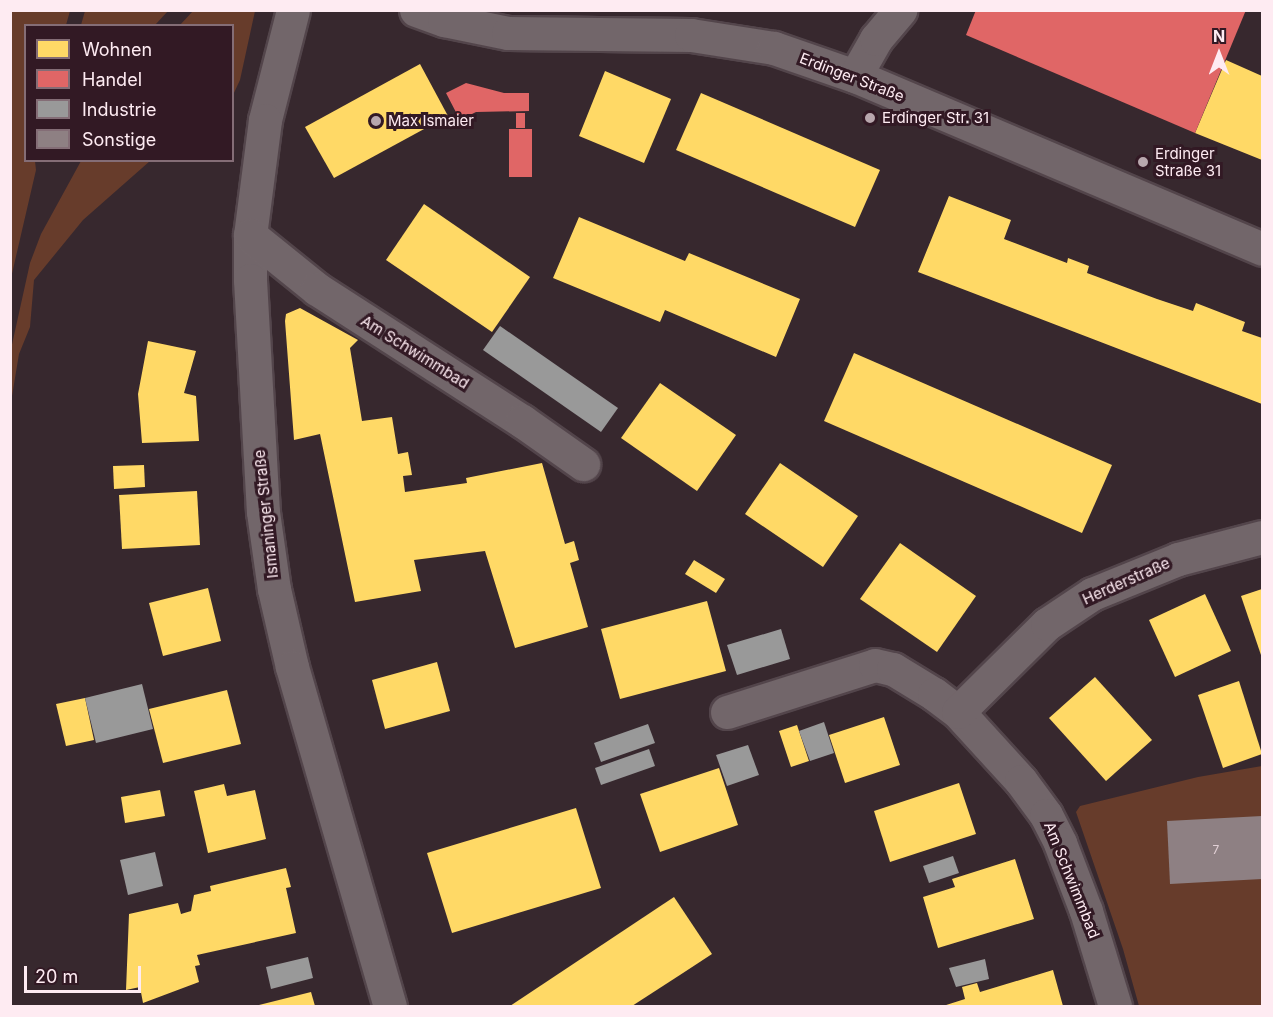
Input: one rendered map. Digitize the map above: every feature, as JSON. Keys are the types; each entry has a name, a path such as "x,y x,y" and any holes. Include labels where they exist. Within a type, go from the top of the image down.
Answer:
{"street":[{"name":"Ismaninger Straße","path":"294,10 265,120 250,235 250,280 263,512 274,589 292,668 390,1006"},
{"name":"Erdinger Straße","path":"416,10 444,20 508,33 691,35 774,48 855,76 1263,249"},
{"path":"855,76 876,39 900,10"},
{"name":"Am Schwimmbad","path":"250,235 317,289 522,420 583,464"},
{"name":"Herderstraße","path":"958,712 1047,624 1092,594 1178,559 1263,537"},
{"name":"Am Schwimmbad","path":"727,712 875,666 893,669 908,676 958,712 1021,782 1046,815 1082,900 1115,1006"}],"shaded area":[{"path":"11,10 70,11 66,24 24,24 24,162 35,162 36,170 11,278"},
{"path":"85,10 168,11 156,24 81,24"},
{"path":"193,11 255,11 240,80 234,93 234,24 181,24"},
{"path":"80,162 149,162 83,220 34,280 30,327 19,354 11,402 11,349 30,263 41,234"},
{"path":"1262,766 1262,1006 1139,1006 1123,949 1076,812 1080,806 1198,777"}],"building: Wohnen":[{"path":"1226,60 1262,76 1262,160 1195,133"},
{"name":"Max Ismaier","path":"420,64 448,116 334,178 305,127"},
{"path":"605,71 671,99 644,163 579,136"},
{"path":"701,93 880,170 855,227 676,150"},
{"path":"949,196 1011,220 1004,239 1067,263 1068,258 1089,266 1087,273 1157,299 1193,311 1196,303 1245,322 1242,331 1262,338 1262,404 918,272"},
{"path":"424,204 530,277 492,332 386,260"},
{"path":"579,217 685,261 689,253 800,299 776,357 665,310 660,322 553,278"},
{"path":"300,308 358,340 350,348 362,421 392,417 398,454 408,452 412,475 403,476 405,492 467,483 466,478 542,463 565,544 574,541 579,560 570,563 588,627 515,648 485,551 414,560 421,591 355,602 320,434 294,440 285,321 286,314"},
{"path":"148,341 196,351 184,393 196,396 199,441 142,443 138,394"},
{"path":"854,353 1112,465 1082,533 824,421"},
{"path":"660,383 736,435 697,491 621,438"},
{"path":"780,463 858,516 823,567 745,514"},
{"path":"144,465 145,487 114,489 113,466"},
{"path":"197,491 200,545 122,549 119,495"},
{"path":"900,543 976,596 937,652 860,599"},
{"path":"694,560 725,579 716,593 685,574"},
{"path":"208,588 221,641 163,656 149,603"},
{"path":"1262,589 1262,658 1241,596"},
{"path":"1205,594 1231,651 1175,677 1149,620"},
{"path":"707,601 726,671 620,699 601,629"},
{"path":"437,662 450,711 385,729 372,680"},
{"path":"1095,677 1152,740 1106,781 1049,718"},
{"path":"1239,681 1262,754 1223,768 1198,695"},
{"path":"227,690 241,744 163,763 149,709"},
{"path":"85,698 94,740 66,746 56,704"},
{"path":"884,717 900,765 845,783 829,735"},
{"path":"797,725 809,761 791,767 779,731"},
{"path":"719,768 738,825 660,852 640,794"},
{"path":"959,783 976,834 890,862 874,811"},
{"path":"224,784 227,796 255,790 266,839 208,853 194,791"},
{"path":"160,790 165,816 125,823 121,797"},
{"path":"576,808 601,888 452,933 427,853"},
{"path":"1015,859 1034,919 938,948 923,897 955,887 952,879"},
{"path":"286,868 291,887 286,888 296,933 197,955 200,965 195,966 199,982 143,1003 140,987 126,990 129,914 178,903 181,914 191,911 194,895 211,891 210,886"},
{"path":"674,897 712,954 632,1006 510,1006"},
{"path":"1053,970 1063,1006 943,1006 965,999 962,987 977,983 980,992"},
{"path":"311,992 315,1006 255,1006"}],"building: Handel":[{"path":"976,10 1246,10 1195,133 966,35"},
{"path":"466,83 504,93 529,93 529,111 476,112 460,120 446,93"},
{"path":"516,113 525,113 525,128 516,128"},
{"path":"509,129 532,129 532,177 509,177"}],"building: Industrie":[{"path":"500,326 618,408 601,432 483,350"},
{"path":"781,629 790,659 737,675 727,645"},
{"path":"142,684 153,729 96,743 85,698"},
{"path":"824,722 834,753 810,761 799,731"},
{"path":"648,724 655,743 601,762 594,743"},
{"path":"748,745 759,775 727,786 716,755"},
{"path":"649,749 655,766 601,785 595,768"},
{"path":"155,852 163,886 128,895 120,860"},
{"path":"953,856 959,873 929,883 923,866"},
{"path":"308,957 313,978 271,989 266,967"},
{"path":"985,959 989,979 956,987 949,968"}],"building: Sonstige":[{"path":"1262,816 1262,879 1170,884 1167,821"}],"place":[{"name":"Erdinger Str. 31","path":"870,118"},
{"name":"Max Ismaier","path":"376,121"},
{"name":"Erdinger Straße 31","path":"1143,162"}]}
